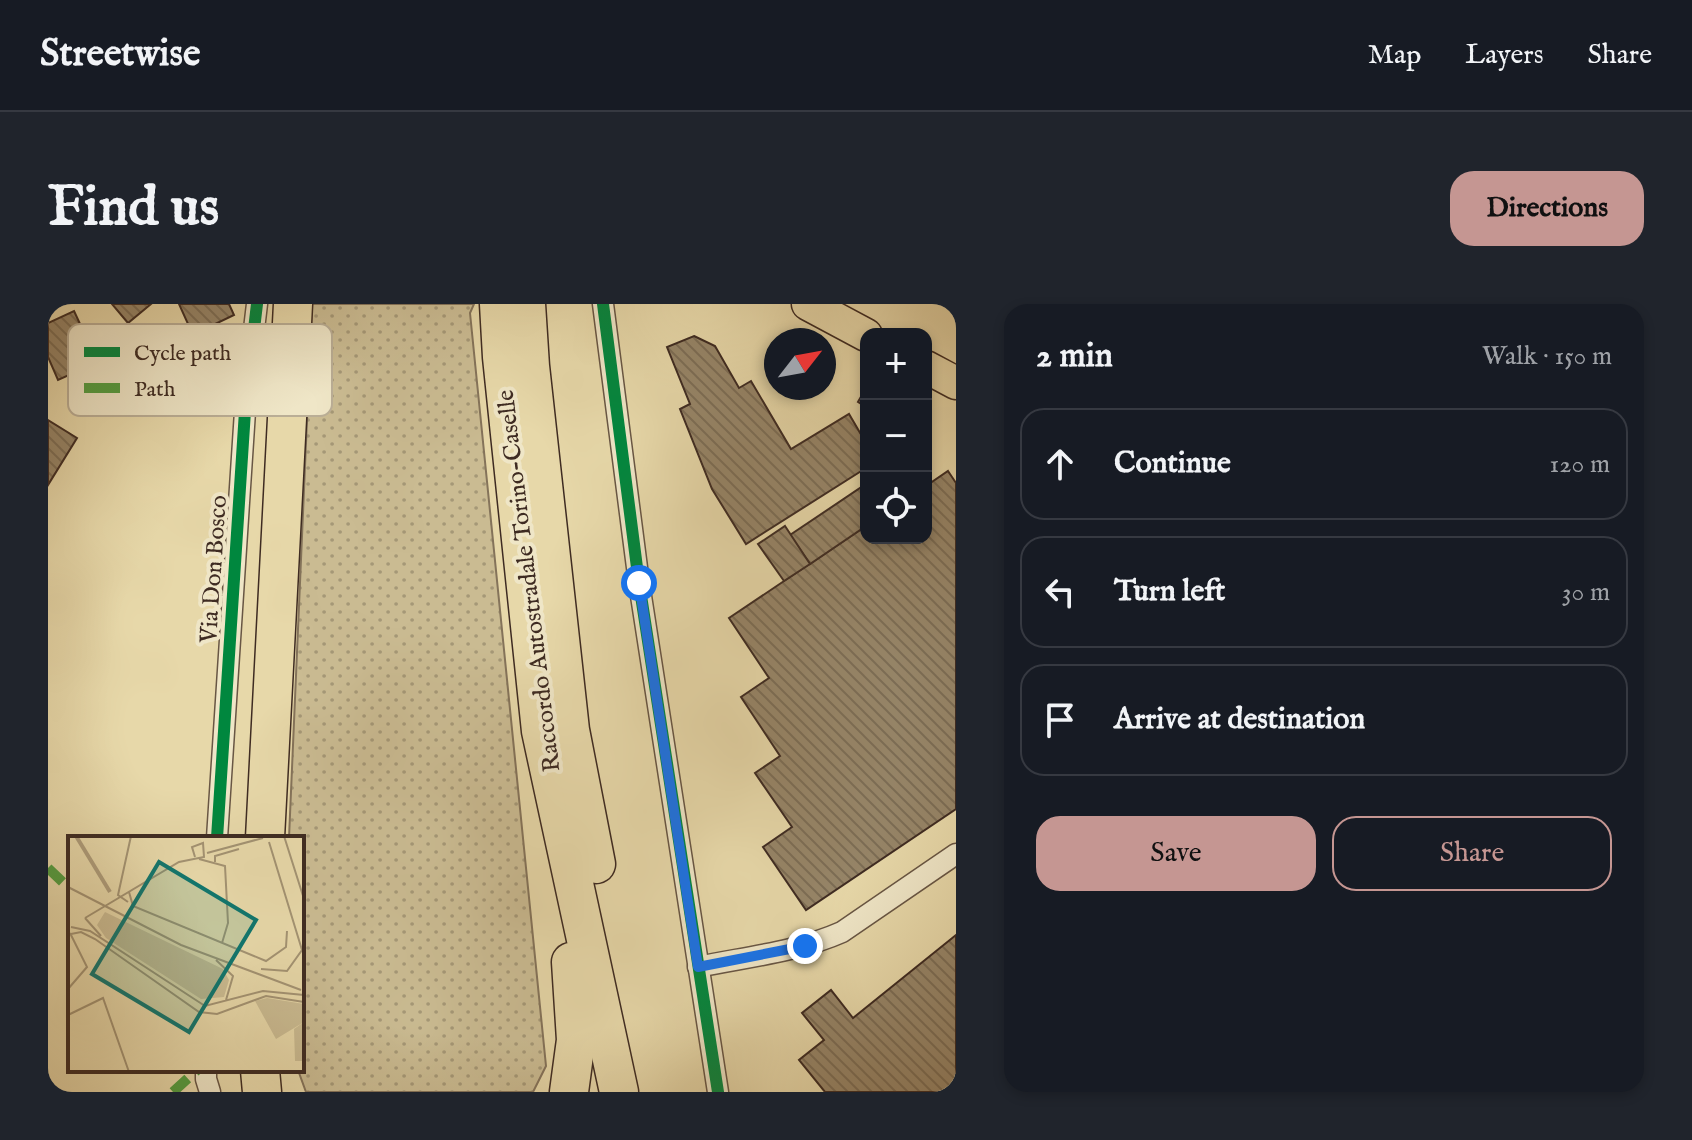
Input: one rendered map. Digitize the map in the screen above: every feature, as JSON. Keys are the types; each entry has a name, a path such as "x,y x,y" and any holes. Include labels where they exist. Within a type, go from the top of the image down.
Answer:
{"highway":[{"path":"292,324 293,304"},
{"name":"Raccordo Autostradale Torino-Caselle","path":"499,304 516,362 570,730 639,1092"},
{"name":"Raccordo Autostradale Torino-Caselle","path":"526,304 516,362 541,731 619,1092"},
{"path":"265,836 287,416"},
{"path":"561,823 576,1040 569,1092"},
{"path":"260,1072 262,1092"}],"main road":[{"path":"808,304 860,332"},
{"path":"932,370 956,383"}],"street":[{"name":"Via Don Bosco","path":"255,324 257,304"},
{"path":"603,304 639,583 718,1092"},
{"name":"Via Don Bosco","path":"217,836 245,416"},
{"path":"698,967 805,946 842,932 956,854"},
{"path":"206,1072 210,1092"}],"shaded area":[{"path":"312,304 474,304 470,313 546,1066 533,1092 306,1092 299,1072 304,1072 304,836 289,836 307,416 332,416 332,324 311,324"}],"building":[{"path":"112,304 151,304 128,323"},
{"path":"179,304 229,304 234,315 215,324 188,324"},
{"path":"74,311 80,324 68,324 68,375 58,380 48,357 48,323"},
{"path":"694,336 715,346 739,388 751,381 791,449 849,414 860,433 860,472 746,544 712,489 680,409 690,404 667,347"},
{"path":"48,420 77,438 48,485"},
{"path":"948,471 956,483 956,809 806,910 763,847 792,827 755,773 780,756 741,697 769,678 729,618 860,530 860,544 932,544 932,482"},
{"path":"860,488 860,530 810,564 790,535"},
{"path":"785,526 810,564 784,581 758,544"},
{"path":"956,935 956,1092 825,1092 799,1060 824,1040 802,1013 831,990 853,1018"}],"marked path":[{"path":"48,868 68,887"},
{"path":"173,1092 195,1072"}],"cycle path":[{"path":"255,324 257,304"},
{"path":"603,304 639,583 718,1092"},
{"path":"217,836 245,416"}],"route":[{"path":"639,583 698,967 805,946"}]}
